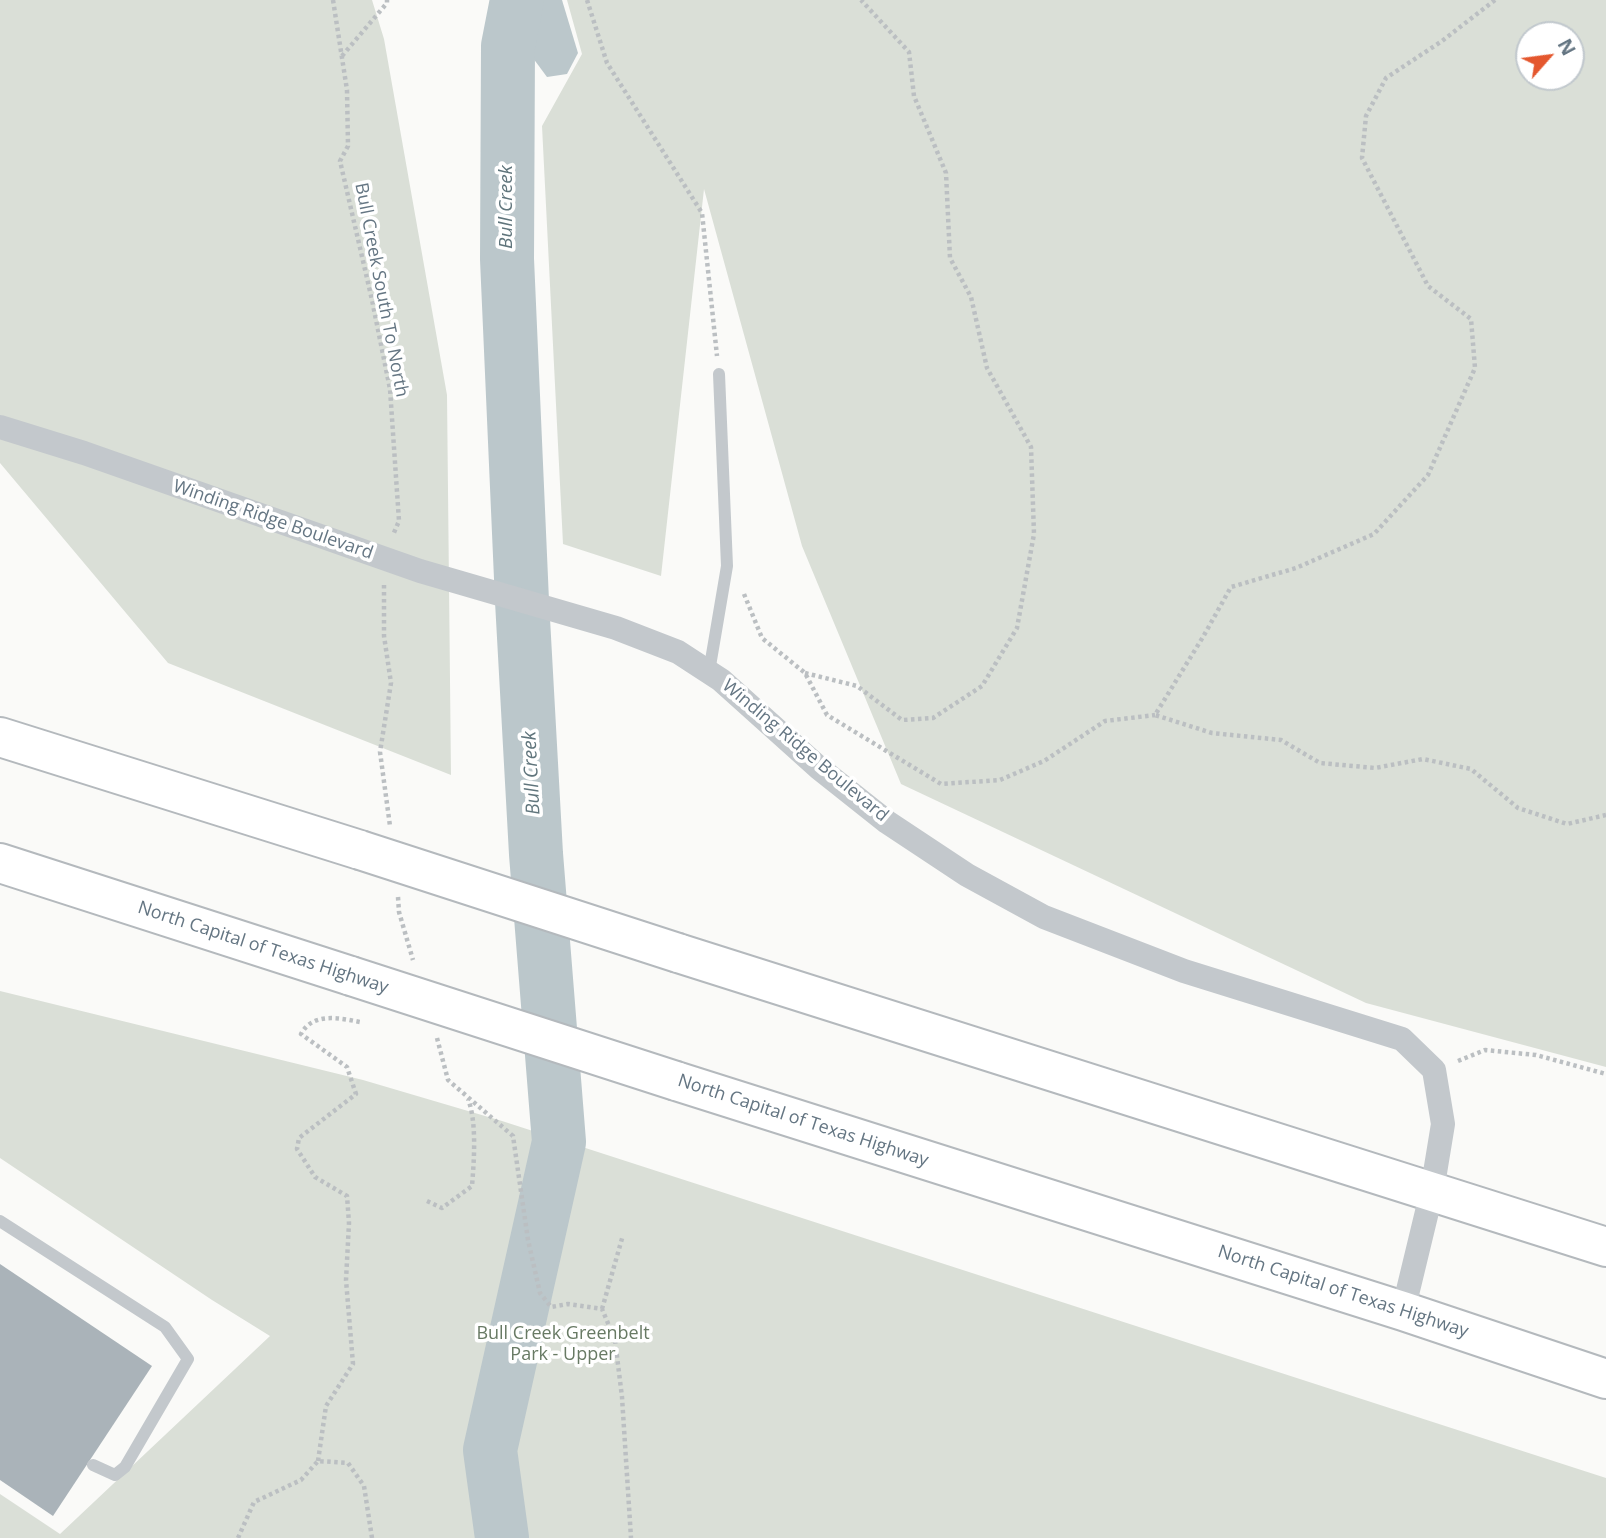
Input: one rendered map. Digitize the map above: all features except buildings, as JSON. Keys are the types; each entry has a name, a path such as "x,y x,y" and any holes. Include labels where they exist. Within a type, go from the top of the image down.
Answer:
{"highway":[{"path":"0,737 375,841 678,953 1606,1247"},
{"name":"North Capital of Texas Highway","path":"0,863 676,1082 1403,1311 1606,1379"}],"street":[{"name":"Winding Ridge Boulevard","path":"0,427 84,453 420,571 616,628 678,652 709,672 819,768 887,822 967,875 1044,917 1184,971 1402,1040 1434,1070"},
{"path":"1403,1311 1432,1191 1443,1124 1434,1070"}],"lane":[{"path":"709,672 727,566 719,374"},
{"path":"0,1222 165,1327 188,1359 125,1467 115,1475 93,1465"}],"path":[{"name":"Bull Creek South To North","path":"333,0 347,90 348,146 340,161 390,389 398,521 385,559 384,636 391,683 380,752 375,841"},
{"path":"342,57 387,4 387,0"},
{"path":"587,0 607,63 702,213 719,374"},
{"path":"805,673 857,686 902,720 933,718 982,687 1017,628 1034,534 1031,447 987,368 971,297 950,258 946,173 914,96 909,52 861,0"},
{"path":"1155,715 1231,587 1296,568 1374,534 1427,475 1475,368 1471,319 1428,286 1386,205 1362,158 1366,116 1386,78 1442,41 1495,0"},
{"path":"727,554 762,638 805,673 827,715 941,784 1000,780 1044,761 1105,721 1155,715 1212,733 1281,740 1320,763 1375,768 1423,759 1471,769 1518,808 1567,824 1606,814"},
{"path":"396,886 399,912 414,961"},
{"path":"238,1538 254,1502 300,1480 318,1461 326,1406 353,1364 346,1280 349,1223 347,1196 315,1177 297,1149 299,1138 356,1094 347,1067 301,1034 306,1025 317,1020 334,1017 360,1022"},
{"path":"435,1029 448,1080 513,1136 528,1240 540,1293 551,1307 568,1304 602,1309"},
{"path":"1434,1070 1485,1050 1536,1055 1606,1074"},
{"path":"426,1201 442,1208 472,1186 475,1152 471,1107 467,1097"},
{"path":"623,1235 602,1309 615,1340 622,1397 631,1538"},
{"path":"318,1461 348,1463 364,1486 372,1538"}],"green space":[{"path":"0,0 372,0 384,39 447,395 451,775 168,663 0,463"},
{"path":"567,0 1606,0 1606,1067 1366,1003 901,784 802,546 704,189 661,576 563,544 542,126 582,54"},
{"name":"Bull Creek Greenbelt Park - Upper","path":"0,991 363,1080 502,1121 1606,1478 1606,1538 0,1538 0,1494 60,1534 270,1336 0,1158"}],"shaded area":[{"path":"490,0 562,0 578,53 567,74 547,77"}],"waterway":[{"name":"Bull Creek","path":"502,1538 490,1450 559,1142 536,854 507,259 508,46 517,0"}]}
